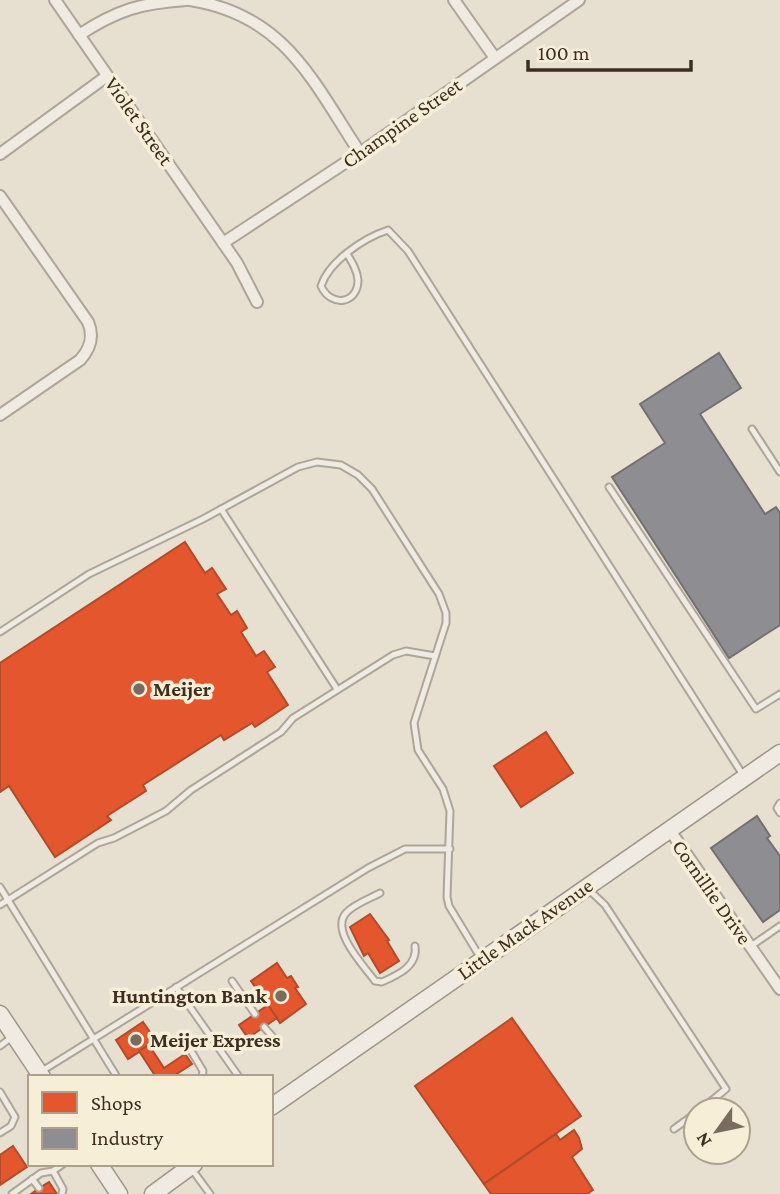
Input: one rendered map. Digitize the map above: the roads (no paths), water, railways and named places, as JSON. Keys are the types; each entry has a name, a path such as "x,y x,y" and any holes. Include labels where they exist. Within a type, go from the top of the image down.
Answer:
{"main road":[{"name":"Little Mack Avenue","path":"273,1106 744,777 778,759"},
{"path":"0,1014 41,1075"},
{"path":"100,1166 119,1194"},
{"path":"153,1194 192,1166"}],"street":[{"name":"Violet Street","path":"55,0 237,263 257,302"},
{"path":"454,0 495,58"},
{"name":"Champine Street","path":"223,243 360,153 579,0"},
{"path":"79,35 98,23 152,2 211,2 243,15 264,27 283,43 304,69 360,153"},
{"path":"0,154 107,76"},
{"path":"0,196 88,322 92,338 80,360 0,415"},
{"name":"Cornillie Drive","path":"669,829 780,989"}],"lane":[{"path":"347,254 356,269 358,283 353,295 343,301 332,300 321,286 324,275 347,254 377,234 388,230 408,250 744,777"},
{"path":"752,429 780,472"},
{"path":"0,632 89,574 221,509 298,467 317,462 341,465 359,475 372,489 439,594 446,613 446,623 414,723 415,738 418,750 443,789 450,811 449,906 481,960"},
{"path":"609,487 756,709 780,694"},
{"path":"221,509 337,689"},
{"path":"0,905 99,843 166,811 191,790 270,739 293,718 393,656 405,651 435,656"},
{"path":"780,803 777,808 780,813"},
{"path":"41,1075 176,987 385,859 405,849 450,849"},
{"path":"0,887 116,1075"},
{"path":"586,887 605,905 726,1089 717,1096"},
{"path":"380,893 343,915 340,925 345,939 375,981 382,982 413,963 416,956 415,946"},
{"path":"751,947 780,926"},
{"path":"232,981 255,1014"},
{"path":"176,987 238,1075"},
{"path":"264,1027 279,1044"},
{"path":"0,1046 14,1035"},
{"path":"187,1044 203,1071 202,1075"},
{"path":"0,1092 15,1117 11,1126 0,1133"},
{"path":"674,1129 682,1123"},
{"path":"12,1194 41,1173 53,1171 60,1166"},
{"path":"192,1166 210,1194"},
{"path":"53,1171 63,1189 62,1194"},
{"path":"32,1179 39,1188"},
{"path":"22,1186 28,1194"}],"place":[{"name":"Meijer","path":"139,689"},
{"name":"Huntington Bank","path":"281,996"},
{"name":"Meijer Express","path":"136,1040"}]}
